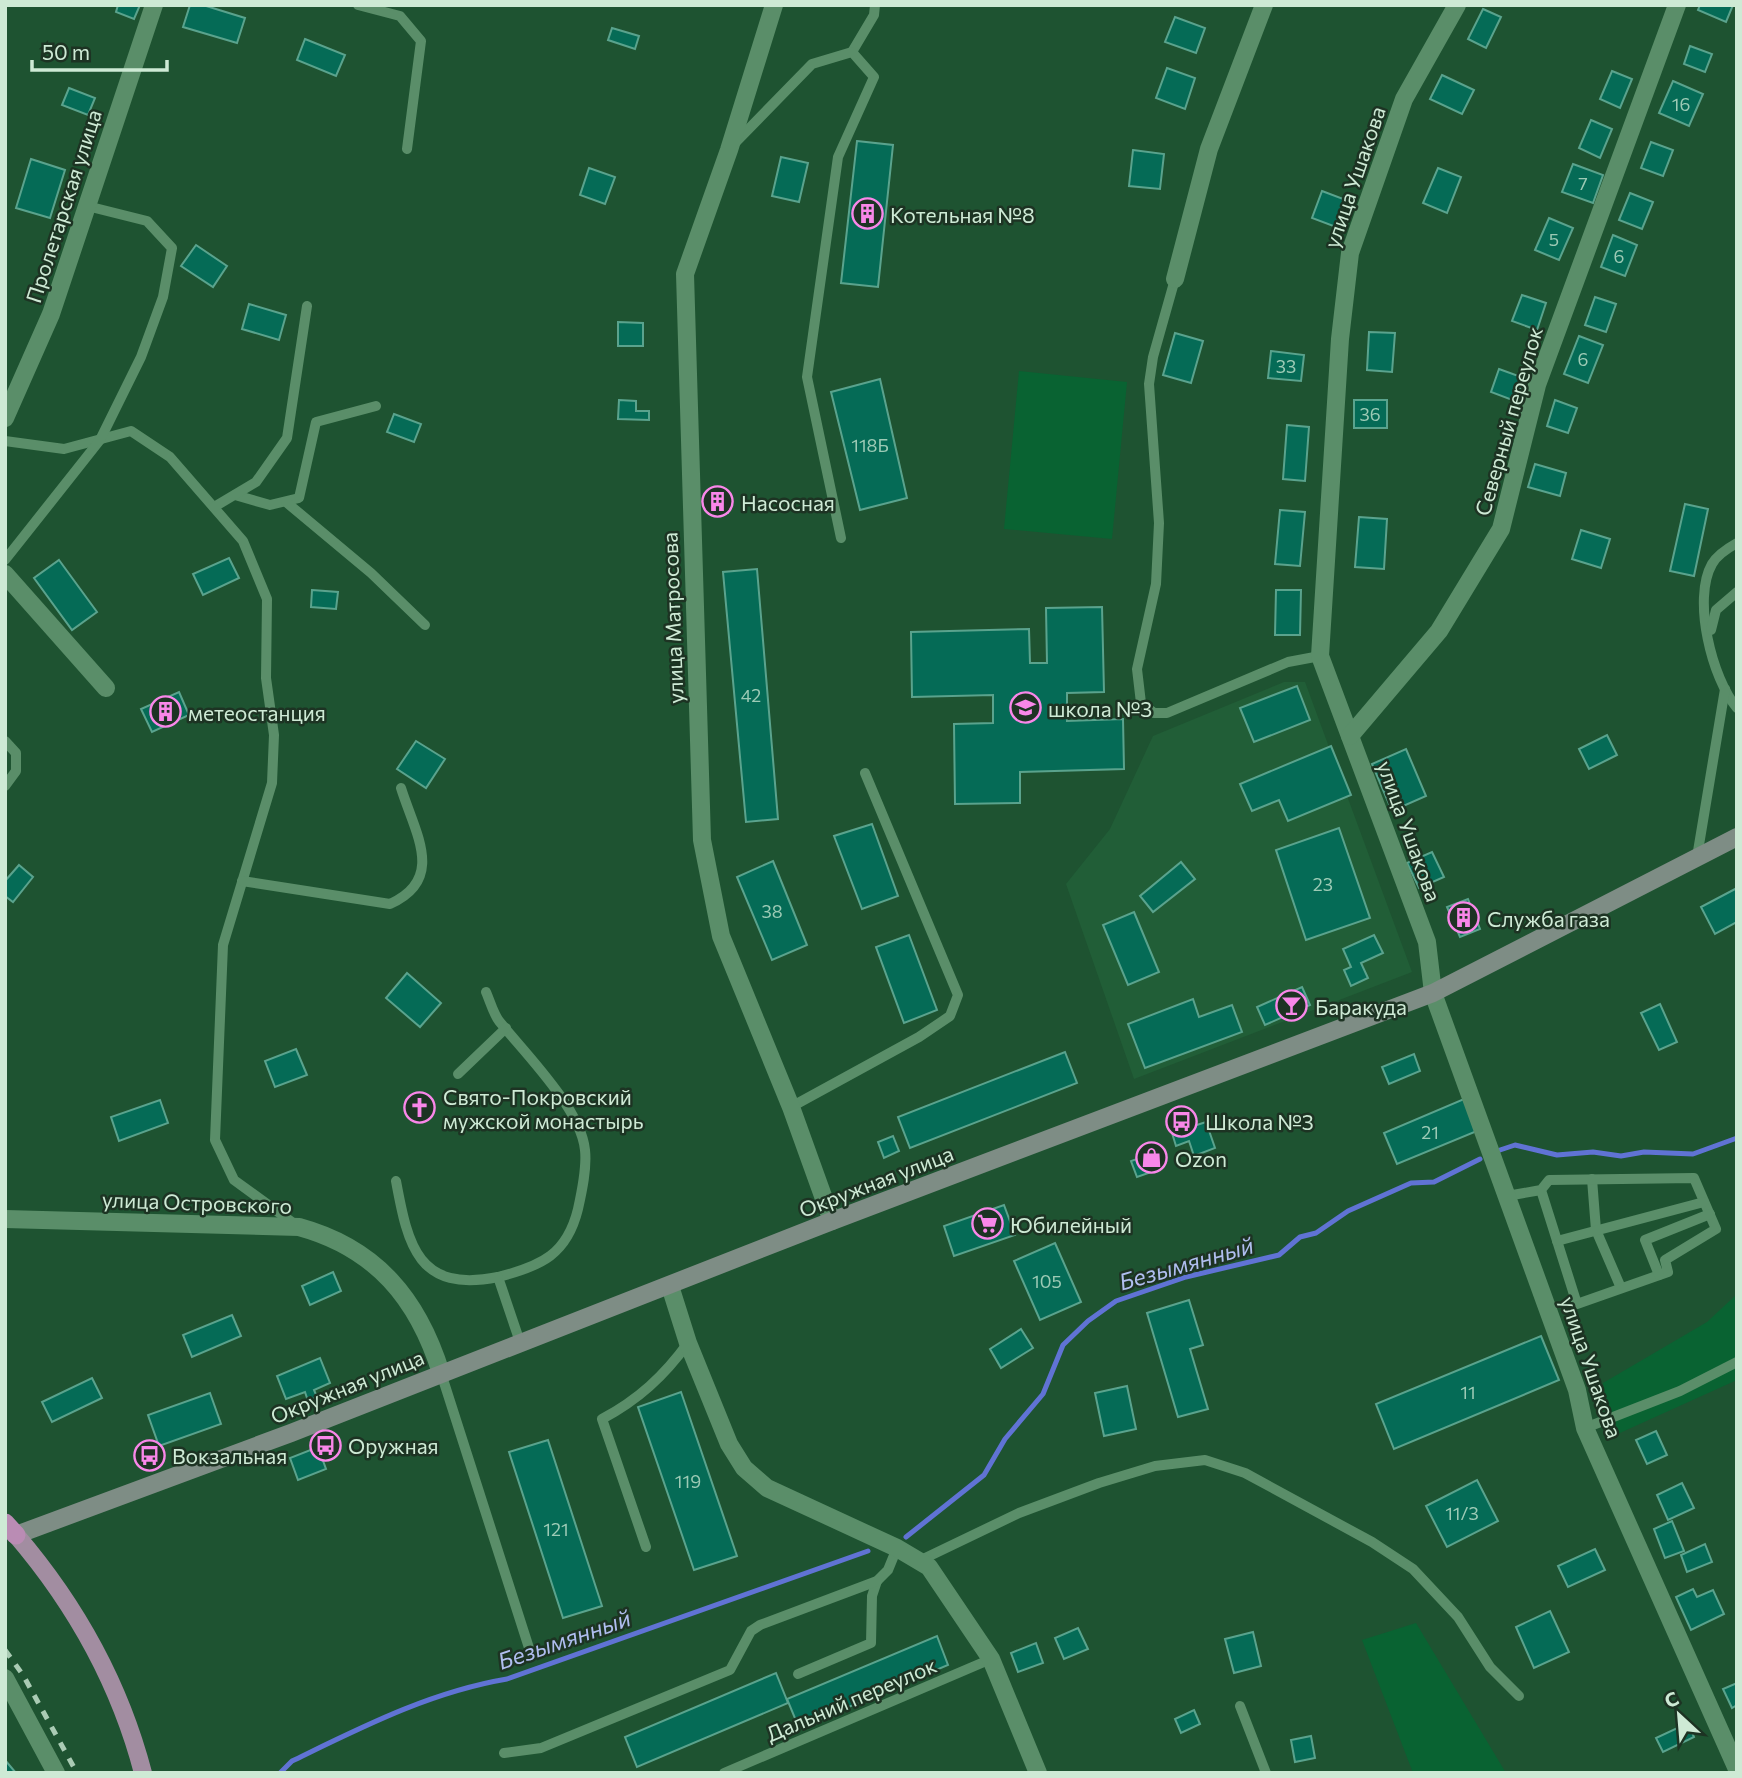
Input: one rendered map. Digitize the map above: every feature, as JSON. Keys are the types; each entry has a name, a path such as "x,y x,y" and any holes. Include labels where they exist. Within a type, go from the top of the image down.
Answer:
{"main road":[{"name":"Окружная улица","path":"11,1529 291,1433 832,1221 1433,993 1737,836"},
{"path":"11,1529 62,1592 101,1661 143,1773"}],"street":[{"name":"Пролетарская улица","path":"5,418 51,314 154,5"},
{"name":"улица Матросова","path":"774,5 729,150 685,274 702,840 721,936 791,1107 832,1221"},
{"path":"1175,279 1209,149 1264,5"},
{"name":"улица Ушакова","path":"1457,5 1404,99 1350,253 1340,339 1320,656 1427,942 1433,993 1577,1390 1585,1428 1737,1769"},
{"name":"Северный переулок","path":"1350,736 1439,631 1501,528 1537,386 1677,5"},
{"path":"5,574 106,688"},
{"name":"улица Островского","path":"5,1219 299,1227 328,1235 380,1270 404,1293 429,1335 441,1373"},
{"path":"670,1286 688,1343 729,1444 744,1468 767,1488 897,1548 929,1567 991,1660 1038,1773"},
{"path":"5,1678 56,1773"}],"lane":[{"path":"358,5 400,16 421,41 407,149"},
{"path":"729,150 812,64 852,52 874,15 876,5"},
{"path":"841,538 807,377 838,157 874,77 852,52"},
{"path":"5,560 100,440 141,357 163,297 172,248 146,221 87,206"},
{"path":"1175,279 1153,357 1149,384 1159,523 1156,584 1137,669 1141,702 1154,713 1167,713 1288,662 1320,656"},
{"path":"214,507 257,482 287,438 307,306"},
{"path":"234,495 270,505 299,498 316,422 376,405"},
{"path":"5,441 64,449 131,431 170,457 243,541 267,599 266,678 274,735 272,783 223,945 215,1140 234,1180 299,1227"},
{"path":"286,502 371,573 425,625"},
{"path":"1737,543 1712,564 1705,594 1708,640 1715,671 1737,708"},
{"path":"1708,640 1716,610 1737,592"},
{"path":"1697,857 1725,689"},
{"path":"5,741 16,753 16,771 5,786"},
{"path":"791,1107 919,1038 950,1016 958,995 865,773"},
{"path":"242,881 390,904 408,896 420,882 425,862 401,788"},
{"path":"396,1181 404,1228 412,1249 439,1274 463,1281 498,1277 532,1266 563,1247 572,1233 581,1198 585,1149 578,1125 557,1093 497,1019 486,992"},
{"path":"458,1074 506,1028"},
{"path":"1592,1178 1596,1230 1621,1288"},
{"path":"1507,1196 1541,1191 1549,1180 1694,1178 1716,1229 1665,1260 1668,1272 1577,1304 1541,1191"},
{"path":"1557,1241 1704,1202"},
{"path":"1659,1275 1645,1240 1710,1214"},
{"path":"498,1277 520,1342"},
{"path":"646,1547 602,1419 632,1403 668,1371 688,1343"},
{"path":"1585,1428 1680,1391 1737,1362"},
{"path":"441,1373 530,1651"},
{"path":"919,1561 1019,1513 1099,1483 1155,1466 1205,1460 1245,1473 1372,1542 1413,1569 1458,1617 1490,1667 1519,1696"},
{"path":"504,1753 541,1748 730,1670 751,1631 760,1625 877,1581 888,1570 897,1548"},
{"path":"797,1674 871,1643 872,1596 877,1581"},
{"name":"Дальний переулок","path":"724,1773 991,1660"},
{"path":"1240,1706 1266,1773"}],"shaded area":[{"path":"1019,371 1127,382 1112,539 1004,529"},
{"path":"1284,682 1305,682 1412,972 1134,1079 1066,884 1110,829 1153,736"},
{"path":"1737,1294 1737,1380 1611,1437 1603,1383 1707,1322"},
{"path":"1416,1623 1506,1773 1413,1773 1362,1640"}],"building":[{"path":"118,5 140,5 134,19 116,12"},
{"path":"190,5 203,5 245,18 237,43 183,27"},
{"path":"1700,5 1733,5 1726,22 1698,10"},
{"path":"1483,9 1501,17 1486,48 1468,39"},
{"path":"1175,17 1205,28 1196,53 1165,42"},
{"path":"612,28 639,36 635,49 608,40"},
{"path":"305,39 345,55 336,76 297,60"},
{"path":"1690,46 1712,54 1705,72 1684,64"},
{"path":"1167,68 1195,78 1185,109 1156,98"},
{"path":"1612,71 1632,79 1620,108 1600,99"},
{"path":"1442,75 1474,90 1462,114 1430,99"},
{"path":"1673,81 1703,94 1689,126 1659,113"},
{"path":"69,88 95,98 88,115 62,105"},
{"path":"1591,120 1612,129 1600,158 1579,148"},
{"name":"Котельная №8","path":"857,141 893,145 878,287 841,283"},
{"path":"1651,142 1673,150 1663,176 1641,168"},
{"path":"1133,150 1164,154 1160,189 1129,186"},
{"path":"781,157 808,163 799,202 772,196"},
{"path":"31,159 65,170 50,218 16,208"},
{"path":"1573,164 1603,175 1593,203 1562,192"},
{"path":"589,168 615,177 605,204 580,195"},
{"path":"1438,168 1461,177 1447,213 1423,203"},
{"path":"1322,191 1346,200 1336,227 1312,218"},
{"path":"1630,193 1653,202 1642,229 1619,220"},
{"path":"1549,218 1573,228 1559,260 1535,250"},
{"path":"1613,235 1637,245 1625,276 1601,267"},
{"path":"196,245 227,266 213,287 181,266"},
{"path":"1522,295 1546,303 1537,330 1512,321"},
{"path":"1595,297 1616,304 1606,332 1585,325"},
{"path":"249,304 286,315 279,340 242,329"},
{"path":"618,322 643,323 643,346 618,346"},
{"path":"1369,332 1395,333 1392,372 1367,370"},
{"path":"1175,333 1203,341 1191,383 1163,375"},
{"path":"1579,336 1603,345 1588,383 1564,374"},
{"path":"1271,351 1304,355 1301,381 1268,378"},
{"path":"1499,369 1524,378 1515,401 1491,392"},
{"path":"880,379 907,498 860,510 831,392"},
{"path":"619,400 636,401 636,411 649,411 649,420 618,419"},
{"path":"1354,400 1387,400 1387,428 1354,428"},
{"path":"1555,400 1577,408 1568,433 1547,426"},
{"path":"394,414 421,424 414,442 387,432"},
{"path":"1287,425 1309,427 1305,481 1283,479"},
{"path":"1535,464 1566,473 1560,496 1528,487"},
{"name":"Насосная","path":"708,492 727,492 728,513 708,513"},
{"path":"1685,504 1708,509 1694,576 1670,571"},
{"path":"1280,510 1305,512 1300,566 1275,564"},
{"path":"1359,517 1387,519 1384,569 1355,567"},
{"path":"1581,530 1610,539 1601,568 1572,559"},
{"path":"229,558 239,578 203,595 193,574"},
{"path":"59,560 97,612 72,630 34,578"},
{"path":"757,569 778,819 746,822 723,572"},
{"path":"312,590 338,592 336,609 311,607"},
{"path":"1276,590 1301,590 1300,635 1275,635"},
{"path":"1102,607 1104,692 1067,693 1067,721 1123,719 1124,769 1020,772 1020,803 955,804 954,724 993,723 993,695 912,697 911,632 1029,629 1030,663 1047,663 1046,608"},
{"path":"1297,686 1310,720 1254,742 1240,708"},
{"name":"метеостанция","path":"179,692 189,715 152,732 141,709"},
{"path":"1607,735 1617,755 1589,769 1579,749"},
{"path":"416,741 445,759 426,788 397,769"},
{"path":"1331,746 1351,795 1288,821 1279,800 1252,811 1240,784"},
{"path":"1406,749 1426,796 1392,811 1372,764"},
{"path":"872,824 898,896 862,909 834,836"},
{"path":"1339,828 1370,918 1306,940 1276,850"},
{"path":"1432,852 1444,877 1419,888 1407,863"},
{"path":"773,861 807,945 772,960 737,877"},
{"path":"1181,862 1195,879 1153,912 1140,896"},
{"path":"19,865 33,877 13,902 5,896 5,881"},
{"path":"1737,888 1737,922 1715,934 1701,907"},
{"name":"Служба газа","path":"1468,899 1480,929 1460,937 1447,907"},
{"path":"1134,912 1159,972 1128,985 1103,925"},
{"path":"909,935 937,1010 904,1023 876,947"},
{"path":"1374,935 1383,953 1361,963 1368,978 1351,986 1344,970 1351,967 1343,949"},
{"path":"407,973 441,1003 420,1027 386,998"},
{"path":"1302,987 1310,1005 1265,1025 1257,1007"},
{"path":"1193,999 1199,1017 1232,1005 1242,1032 1145,1068 1128,1024"},
{"path":"1660,1004 1677,1042 1659,1050 1641,1013"},
{"path":"296,1049 307,1075 275,1087 265,1061"},
{"path":"1065,1052 1077,1083 910,1148 898,1117"},
{"path":"1414,1054 1420,1071 1389,1084 1382,1067"},
{"path":"1464,1099 1477,1131 1397,1164 1384,1133"},
{"path":"160,1100 168,1123 119,1141 111,1117"},
{"path":"1206,1122 1215,1148 1194,1156 1189,1141 1176,1146 1172,1133"},
{"path":"893,1136 899,1151 884,1158 878,1142"},
{"path":"1154,1153 1160,1169 1137,1177 1131,1161"},
{"path":"1004,1205 1015,1235 954,1256 944,1226"},
{"path":"1055,1243 1081,1302 1040,1320 1014,1261"},
{"path":"333,1272 341,1291 310,1305 302,1286"},
{"path":"1189,1300 1203,1345 1190,1349 1208,1409 1178,1417 1147,1313"},
{"path":"232,1315 241,1336 192,1357 183,1335"},
{"path":"1021,1329 1033,1348 1001,1368 990,1349"},
{"path":"1541,1336 1559,1380 1394,1449 1376,1404"},
{"path":"320,1358 330,1383 314,1390 317,1397 308,1401 305,1392 286,1399 277,1376"},
{"path":"92,1378 102,1398 52,1422 42,1402"},
{"path":"1127,1386 1136,1429 1104,1436 1095,1393"},
{"path":"681,1392 737,1556 694,1570 638,1407"},
{"path":"210,1393 221,1424 159,1446 148,1415"},
{"path":"1656,1431 1667,1455 1647,1464 1636,1440"},
{"path":"548,1440 602,1606 563,1618 509,1452"},
{"path":"318,1447 326,1469 298,1480 290,1458"},
{"path":"1477,1480 1498,1521 1447,1547 1426,1506"},
{"path":"1682,1483 1694,1508 1668,1520 1657,1495"},
{"path":"1672,1521 1684,1551 1665,1558 1654,1529"},
{"path":"1705,1544 1712,1562 1687,1572 1681,1555"},
{"path":"1595,1549 1605,1570 1568,1587 1558,1566"},
{"path":"1693,1589 1697,1597 1713,1590 1724,1614 1691,1630 1676,1597"},
{"path":"1550,1611 1569,1652 1534,1668 1516,1627"},
{"path":"1078,1628 1088,1649 1064,1659 1055,1638"},
{"path":"1253,1632 1261,1666 1234,1673 1225,1639"},
{"path":"937,1636 948,1665 799,1728 787,1699"},
{"path":"1036,1643 1043,1663 1018,1672 1011,1653"},
{"path":"776,1673 788,1703 637,1767 625,1737"},
{"path":"1737,1683 1737,1705 1732,1708 1723,1689"},
{"path":"1194,1710 1200,1724 1181,1733 1175,1719"},
{"path":"1688,1723 1694,1737 1663,1752 1656,1738"},
{"path":"1311,1736 1315,1758 1295,1762 1291,1740"},
{"path":"5,1760 16,1773 5,1773"}],"waterway":[{"name":"Безымянный","path":"1500,1150 1515,1145 1557,1155 1593,1152 1621,1156 1644,1152 1693,1154 1737,1138"},
{"name":"Безымянный","path":"906,1537 984,1475 1005,1439 1043,1394 1063,1345 1088,1321 1116,1301 1186,1277 1279,1255 1300,1237 1316,1233 1348,1211 1411,1183 1434,1182 1480,1159"},
{"name":"Безымянный","path":"280,1773 292,1761 424,1702 507,1679 868,1551"}],"railway":[{"path":"5,1650 23,1675 77,1773"}],"place":[{"name":"Котельная №8","path":"867,214"},
{"name":"Насосная","path":"718,502"},
{"name":"школа №3","path":"1025,708"},
{"name":"метеостанция","path":"165,712"},
{"name":"Служба газа","path":"1464,918"},
{"name":"Баракуда","path":"1292,1006"},
{"name":"Свято-Покровский мужской монастырь","path":"420,1108"},
{"name":"Школа №3","path":"1182,1121"},
{"name":"Ozon","path":"1152,1158"},
{"name":"Юбилейный","path":"987,1224"},
{"name":"Оружная","path":"325,1445"},
{"name":"Вокзальная","path":"149,1455"}]}
